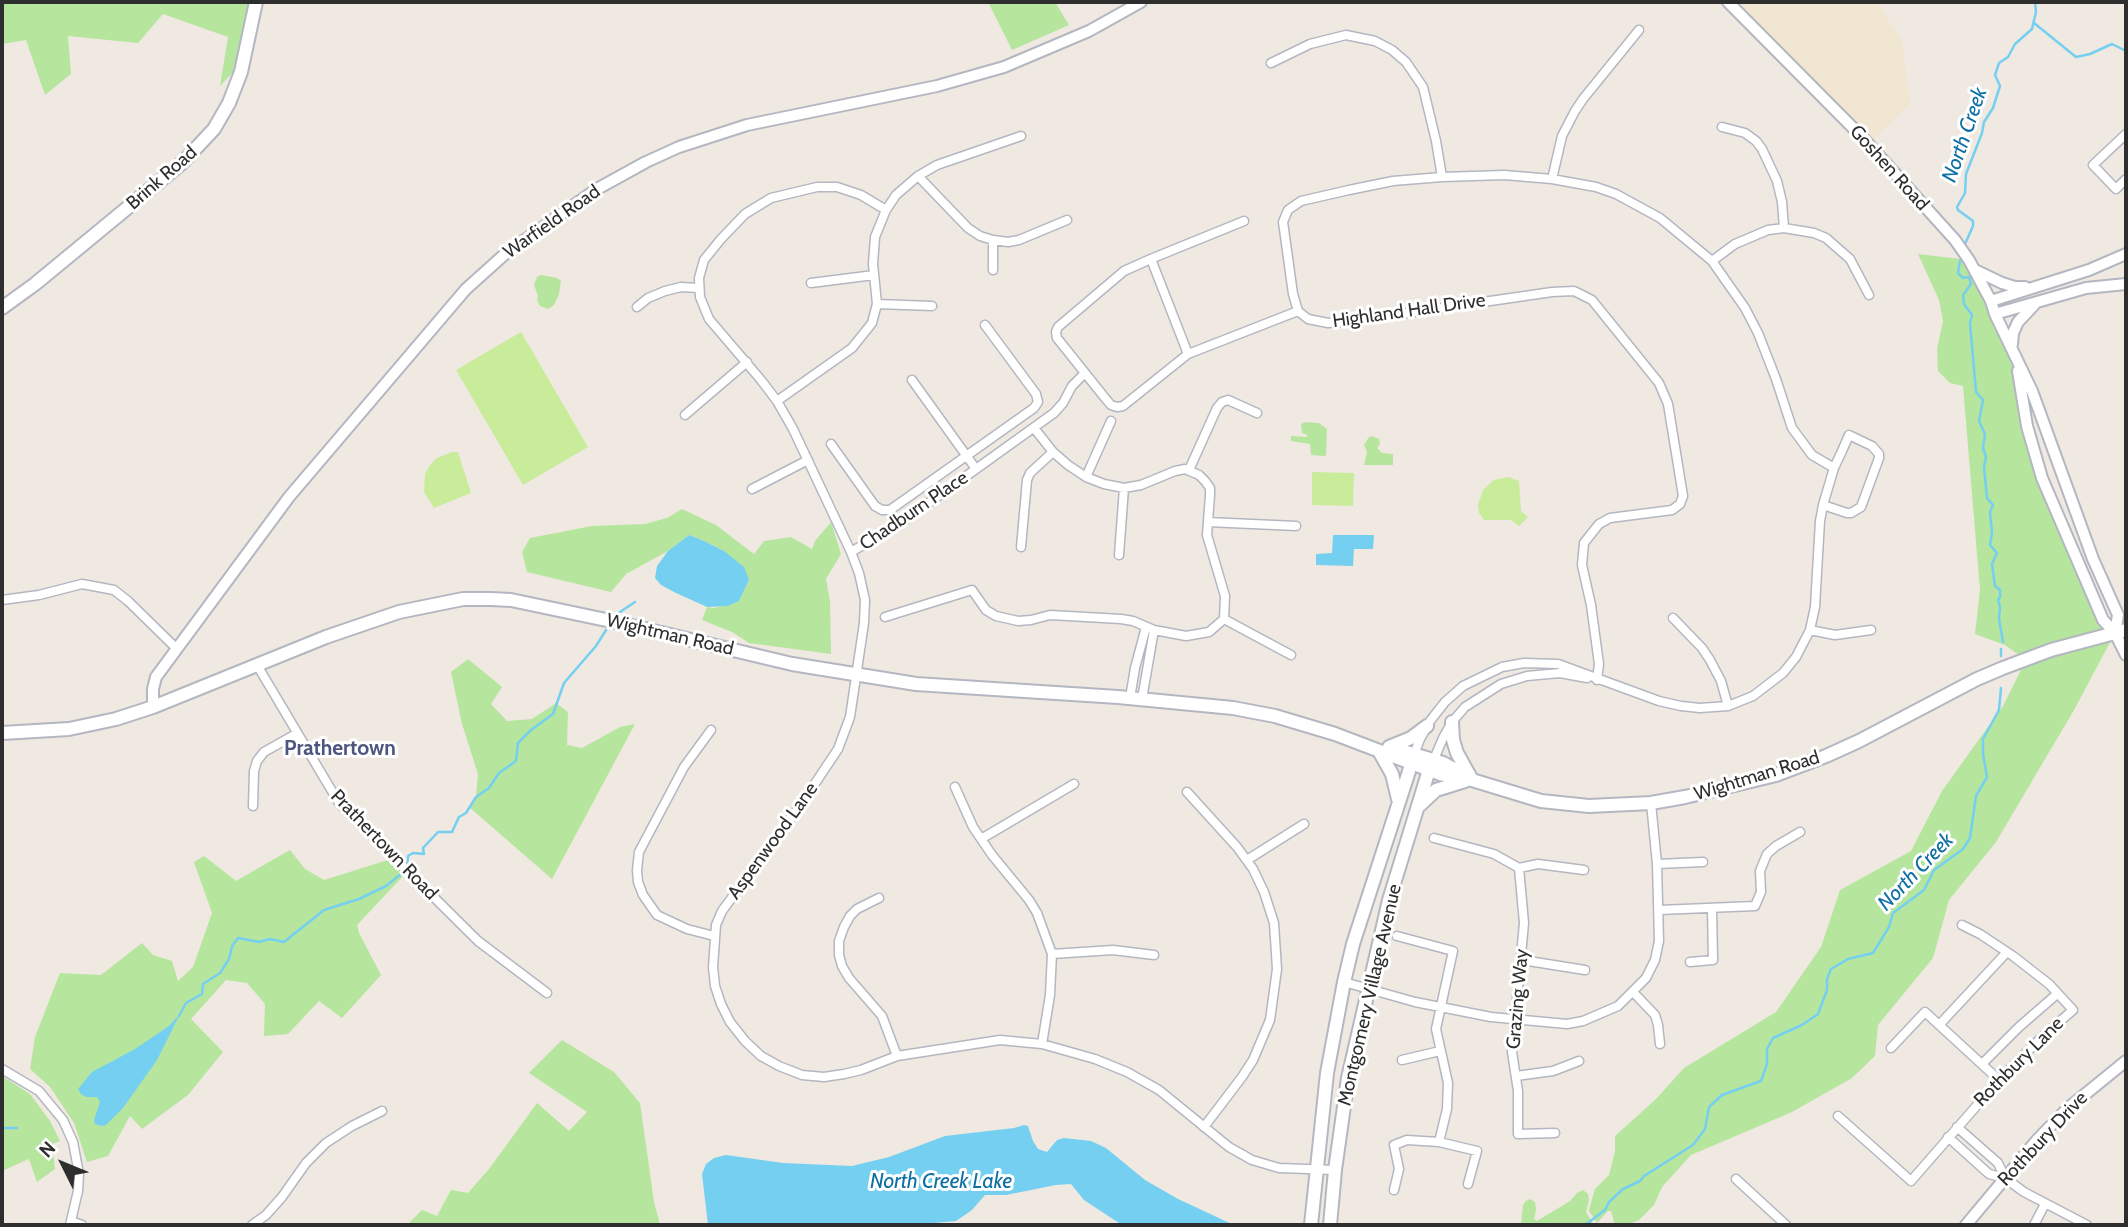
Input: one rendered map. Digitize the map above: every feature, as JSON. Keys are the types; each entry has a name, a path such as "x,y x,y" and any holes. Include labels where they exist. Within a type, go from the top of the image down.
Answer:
{"main road":[{"name":"Brink Road","path":"2,308 183,162 214,129 229,103 241,72 256,2"},
{"name":"Wightman Road","path":"2,733 69,729 116,719 153,707 326,637 399,612 463,599 491,599 523,602 792,664 916,684 1233,708 1264,714 1355,741 1369,741 1431,765 1449,776 1541,801 1589,806 1651,803 1776,775 1848,746 1990,673 2051,650 2120,631"},
{"path":"1418,808 1436,790 1467,779 1453,740 1452,722"},
{"path":"1398,799 1384,749 1411,738 1427,726"},
{"name":"Montgomery Village Avenue","path":"1311,1225 1327,1073 1344,982 1353,944 1413,758"},
{"name":"Montgomery Village Avenue","path":"1330,1225 1348,1078 1389,900 1431,765"}],"street":[{"name":"Warfield Road","path":"153,707 156,677 289,497 466,289 505,254 597,189 679,147 747,125 937,86 1004,67 1089,31 1141,2"},
{"name":"Goshen Road","path":"1728,2 1863,138 1955,240 1974,269 2032,391 2093,559 2118,615 2126,655"},
{"path":"1552,179 1563,136 1575,111 1639,30"},
{"path":"1271,63 1310,44 1346,35 1375,41 1392,50 1406,62 1423,86 1442,177"},
{"path":"1722,127 1745,133 1762,149 1777,181 1784,228"},
{"path":"2126,134 2093,165 2116,189 2126,179"},
{"path":"777,401 852,348 872,323 877,304 874,275 875,237 896,195 918,176 937,166 1021,136"},
{"path":"1244,221 1124,271 1058,327 1057,338 1111,405 1123,405 1188,354 1298,311 1293,294 1283,222 1288,210 1301,201 1393,181 1504,175 1552,179 1596,187 1636,204 1679,232 1712,261 1745,308 1758,333 1792,428 1812,455 1834,468"},
{"path":"918,176 968,228 993,240 1019,240 1067,220"},
{"path":"637,307 665,290 698,288 701,268 708,254 745,214 771,198 817,187 837,187 861,195 886,211"},
{"path":"1712,261 1735,244 1768,230 1784,228 1814,233 1850,258 1869,295"},
{"path":"993,240 993,270"},
{"path":"1991,301 2089,270 2126,254"},
{"path":"1150,259 1188,354"},
{"path":"1974,269 2015,288 2035,287"},
{"path":"811,283 874,275"},
{"path":"1995,313 2036,304 2086,288 2126,284"},
{"name":"Aspenwood Lane","path":"698,288 703,309 709,319 777,401 851,552 865,600 858,674 850,717 838,750 722,911 714,936 714,976 721,1003 730,1022 761,1056 802,1075 824,1077 861,1070 897,1056 1000,1040 1042,1044 1086,1056 1127,1072 1159,1090 1228,1147 1252,1160 1279,1168 1335,1170"},
{"name":"Highland Hall Drive","path":"1298,311 1308,319 1328,323 1552,292 1574,291 1592,300 1659,383 1664,393 1683,496 1681,504 1672,510 1610,518 1599,524 1584,543 1583,565 1591,605 1598,664 1597,680"},
{"path":"877,304 932,306"},
{"path":"2014,353 2013,333 2018,322 2036,304"},
{"name":"Chadburn Place","path":"831,444 875,506 890,510 1034,408 1038,402 1036,394 985,325"},
{"name":"Goshen Road","path":"2014,353 2027,426 2042,478 2103,620 2120,631"},
{"path":"685,415 747,362"},
{"name":"Chadburn Place","path":"851,552 905,520 1034,428 1060,408 1072,386 1086,373"},
{"name":"Chadburn Place","path":"912,380 976,469"},
{"path":"1189,470 1222,402 1228,400 1257,413"},
{"path":"1086,477 1111,421"},
{"path":"885,617 972,590 986,610 1007,619 1031,620 1050,615 1121,619 1150,629 1185,636 1199,635 1216,627 1224,619 1225,596 1209,546 1210,488 1205,481 1189,470 1175,471 1141,485 1124,488 1104,484 1086,477 1068,465 1053,452 1034,428"},
{"path":"1413,758 1427,726 1445,702 1463,686 1502,667 1533,663 1558,664 1658,701 1681,706 1728,706 1753,696 1783,673 1796,657 1810,630 1815,607 1818,536 1823,505 1834,468 1849,435 1869,443 1879,454 1879,458 1863,503 1851,513 1823,505"},
{"path":"1021,547 1027,480 1030,473 1053,452"},
{"path":"752,489 808,460"},
{"path":"1119,555 1124,488"},
{"path":"1208,522 1296,526"},
{"path":"2,600 39,595 82,584 114,590 177,649"},
{"path":"1673,618 1710,660 1721,681 1728,706"},
{"path":"1224,619 1291,655"},
{"path":"1136,699 1150,629"},
{"path":"1810,630 1835,635 1871,630"},
{"name":"Prathertown Road","path":"257,665 339,803 478,941 547,993"},
{"path":"1431,765 1452,722 1465,707 1501,684 1527,676 1560,673 1597,680"},
{"path":"711,730 684,767 639,852 637,870 643,895 657,915 677,925 714,936"},
{"path":"253,806 254,771 257,761 264,752 296,734"},
{"path":"981,839 1074,784"},
{"path":"955,787 973,827 1037,913 1052,954 1051,987 1042,1044"},
{"path":"1187,792 1237,847 1264,892 1274,923 1278,969 1270,1020 1253,1060 1204,1127"},
{"path":"1344,982 1439,1007 1491,1017 1567,1024 1583,1021 1618,1006 1646,978 1655,960 1659,941 1657,864 1651,803"},
{"path":"1247,860 1304,824"},
{"path":"1659,909 1755,906 1761,892 1760,872 1767,853 1800,832"},
{"path":"1434,838 1494,853 1519,868 1538,864 1584,870"},
{"path":"1657,864 1703,862"},
{"name":"Grazing Way","path":"1519,868 1524,923 1512,1052 1518,1091 1518,1134 1555,1133"},
{"path":"879,898 857,909 850,916 839,941 839,955 849,978 882,1016 897,1056"},
{"path":"1690,962 1713,960 1712,909"},
{"name":"Rothbury Lane","path":"1838,1116 1911,1181 1999,1080 2073,1010 2036,973 2007,952 1962,926"},
{"path":"1397,936 1453,951 1436,1029 1448,1093 1439,1142"},
{"path":"1052,954 1113,950 1154,955"},
{"path":"1940,1024 2007,952"},
{"path":"1521,960 1585,970"},
{"path":"1633,992 1655,1015 1660,1044"},
{"path":"1982,1064 2057,994"},
{"path":"1891,1048 1925,1012 1999,1080"},
{"path":"1402,1060 1440,1051"},
{"path":"1516,1076 1553,1071 1579,1061"},
{"name":"Rothbury Drive","path":"1966,1225 2037,1140 2067,1109 2126,1061"},
{"path":"2,1069 39,1091 62,1120 73,1142 79,1174 70,1223 82,1225"},
{"path":"252,1225 282,1198 306,1163 326,1143 382,1111"},
{"path":"1957,1126 1998,1163 2006,1178 2024,1192 2087,1225"},
{"path":"1948,1137 1989,1174 2006,1178"},
{"path":"1394,1190 1399,1169 1394,1145 1407,1140 1439,1142 1477,1151 1468,1184"},
{"path":"1736,1179 1786,1225"},
{"path":"2034,1225 2045,1204"},
{"path":"1773,1213 1773,1225"}],"shaded area":[{"path":"1732,2 1877,2 1902,41 1910,104 1872,141"}],"green space":[{"path":"2,2 249,2 238,67 220,86 228,37 163,14 138,43 68,36 71,74 45,95 26,40 2,44"},
{"path":"988,2 1055,2 1069,25 1012,50"},
{"path":"1918,254 1969,260 2012,347 2042,478 2115,633 2074,710 1996,842 1949,900 1933,958 1878,1025 1875,1056 1852,1078 1792,1112 1691,1155 1662,1187 1654,1205 1639,1220 1627,1225 1615,1225 1611,1211 1608,1211 1597,1223 1589,1211 1590,1206 1595,1189 1609,1175 1615,1151 1615,1136 1655,1100 1684,1068 1776,1012 1821,947 1840,890 1911,851 1942,791 2003,706 2026,660 2005,645 1975,634 1980,590 1963,386 1950,383 1938,371 1937,349 1943,321 1939,300"},
{"path":"541,275 561,281 554,305 548,309 540,306 537,300 534,285 537,277"},
{"path":"521,332 588,447 523,485 456,370"},
{"path":"1319,423 1327,429 1326,456 1311,455 1310,444 1291,441 1291,436 1307,437 1302,433 1301,424"},
{"path":"1372,436 1379,439 1377,448 1382,453 1393,454 1393,465 1364,465 1367,452 1364,445"},
{"path":"458,452 471,493 434,508 424,492 425,474 437,458"},
{"path":"1312,472 1354,473 1353,506 1312,505"},
{"path":"1508,477 1519,481 1521,511 1528,517 1519,526 1511,520 1484,520 1479,513 1478,505 1483,490 1494,480"},
{"path":"682,509 716,525 754,554 764,541 791,537 812,549 815,541 831,522 841,554 826,579 830,601 831,654 749,643 732,632 702,620 707,607 714,608 739,601 749,580 724,551 689,535 668,551 626,574 611,592 527,572 522,552 530,538 592,526 645,524 667,518"},
{"path":"468,659 502,687 491,704 507,721 532,719 556,703 568,712 567,745 582,748 620,727 635,724 552,879 469,807 476,797 478,774 462,724 451,672"},
{"path":"290,850 305,869 324,880 388,860 404,875 357,925 381,975 342,1018 319,1001 288,1034 264,1036 265,1004 247,983 226,980 191,1019 223,1052 188,1095 142,1129 130,1116 108,1156 87,1162 74,1123 50,1087 30,1069 35,1037 60,973 101,975 142,943 153,955 172,961 178,981 193,967 212,913 194,862 204,856 236,881"},
{"path":"562,1040 614,1072 640,1103 654,1202 660,1225 407,1225 422,1210 437,1216 451,1190 468,1193 537,1103 569,1131 587,1112 529,1073"},
{"path":"2,1076 30,1094 50,1121 60,1141 52,1144 55,1169 37,1182 29,1159 2,1171"},
{"path":"1583,1190 1588,1194 1589,1200 1586,1212 1594,1225 1521,1225 1523,1205 1526,1201 1530,1199 1535,1202 1534,1219 1537,1221"}],"water":[{"path":"689,535 724,551 744,567 749,580 739,601 728,606 707,607 661,585 655,578 657,566 668,551"},
{"path":"1333,535 1374,535 1373,549 1354,549 1353,566 1316,565 1316,554 1332,553"},
{"path":"180,1014 157,1060 123,1108 106,1125 95,1124 100,1102 97,1097 86,1097 78,1089 92,1072 135,1049 169,1026"},
{"name":"North Creek Lake","path":"1028,1126 1038,1149 1047,1152 1057,1140 1064,1138 1091,1141 1106,1148 1145,1180 1234,1225 1122,1225 1084,1200 1071,1184 1006,1195 985,1195 972,1210 956,1221 911,1225 708,1225 702,1174 706,1164 714,1158 726,1155 783,1163 852,1166 889,1157 945,1136"}],"waterway":[{"name":"North Creek","path":"1965,244 1973,221 1957,207 1965,193 1966,174 2000,86 1995,75 1999,63 2008,57 2015,44 2032,29 2035,2"},
{"path":"2034,23 2076,57 2112,44 2126,51"},
{"name":"North Creek","path":"1960,261 1958,273 1963,278 1969,277 1971,284 1963,295 1964,304 1972,315 1970,323 1976,392 1983,400 1979,421 1985,434 1983,448 1986,457 1984,467 1987,498 1993,505 1990,512 1990,545 1997,553 1992,564 1995,586 2000,590 1999,619 2003,642"},
{"path":"617,614 635,602"},
{"path":"407,867 408,856 413,853 424,854 423,848 438,832 452,832 459,817 466,813 476,797 489,788 499,773 516,761 518,743 553,714 564,683 606,630"},
{"name":"North Creek","path":"2001,649 2001,656"},
{"name":"North Creek","path":"1585,1225 1605,1210 1609,1202 1623,1189 1640,1181 1693,1145 1705,1129 1709,1107 1722,1095 1761,1081 1767,1064 1767,1049 1773,1038 1802,1025 1818,1014 1831,969 1848,959 1873,953 1889,927 1893,913 1924,890 1934,870 1963,849 1970,838 1976,796 1987,777 1983,739 1999,710 2001,688"},
{"path":"179,1016 186,1003 202,994 203,984 220,973 238,938 259,942 270,939 284,942 324,910 359,899 386,886 401,874"},
{"path":"2,1128 17,1128"}],"district":[{"name":"Prathertown","path":"340,749"}]}
